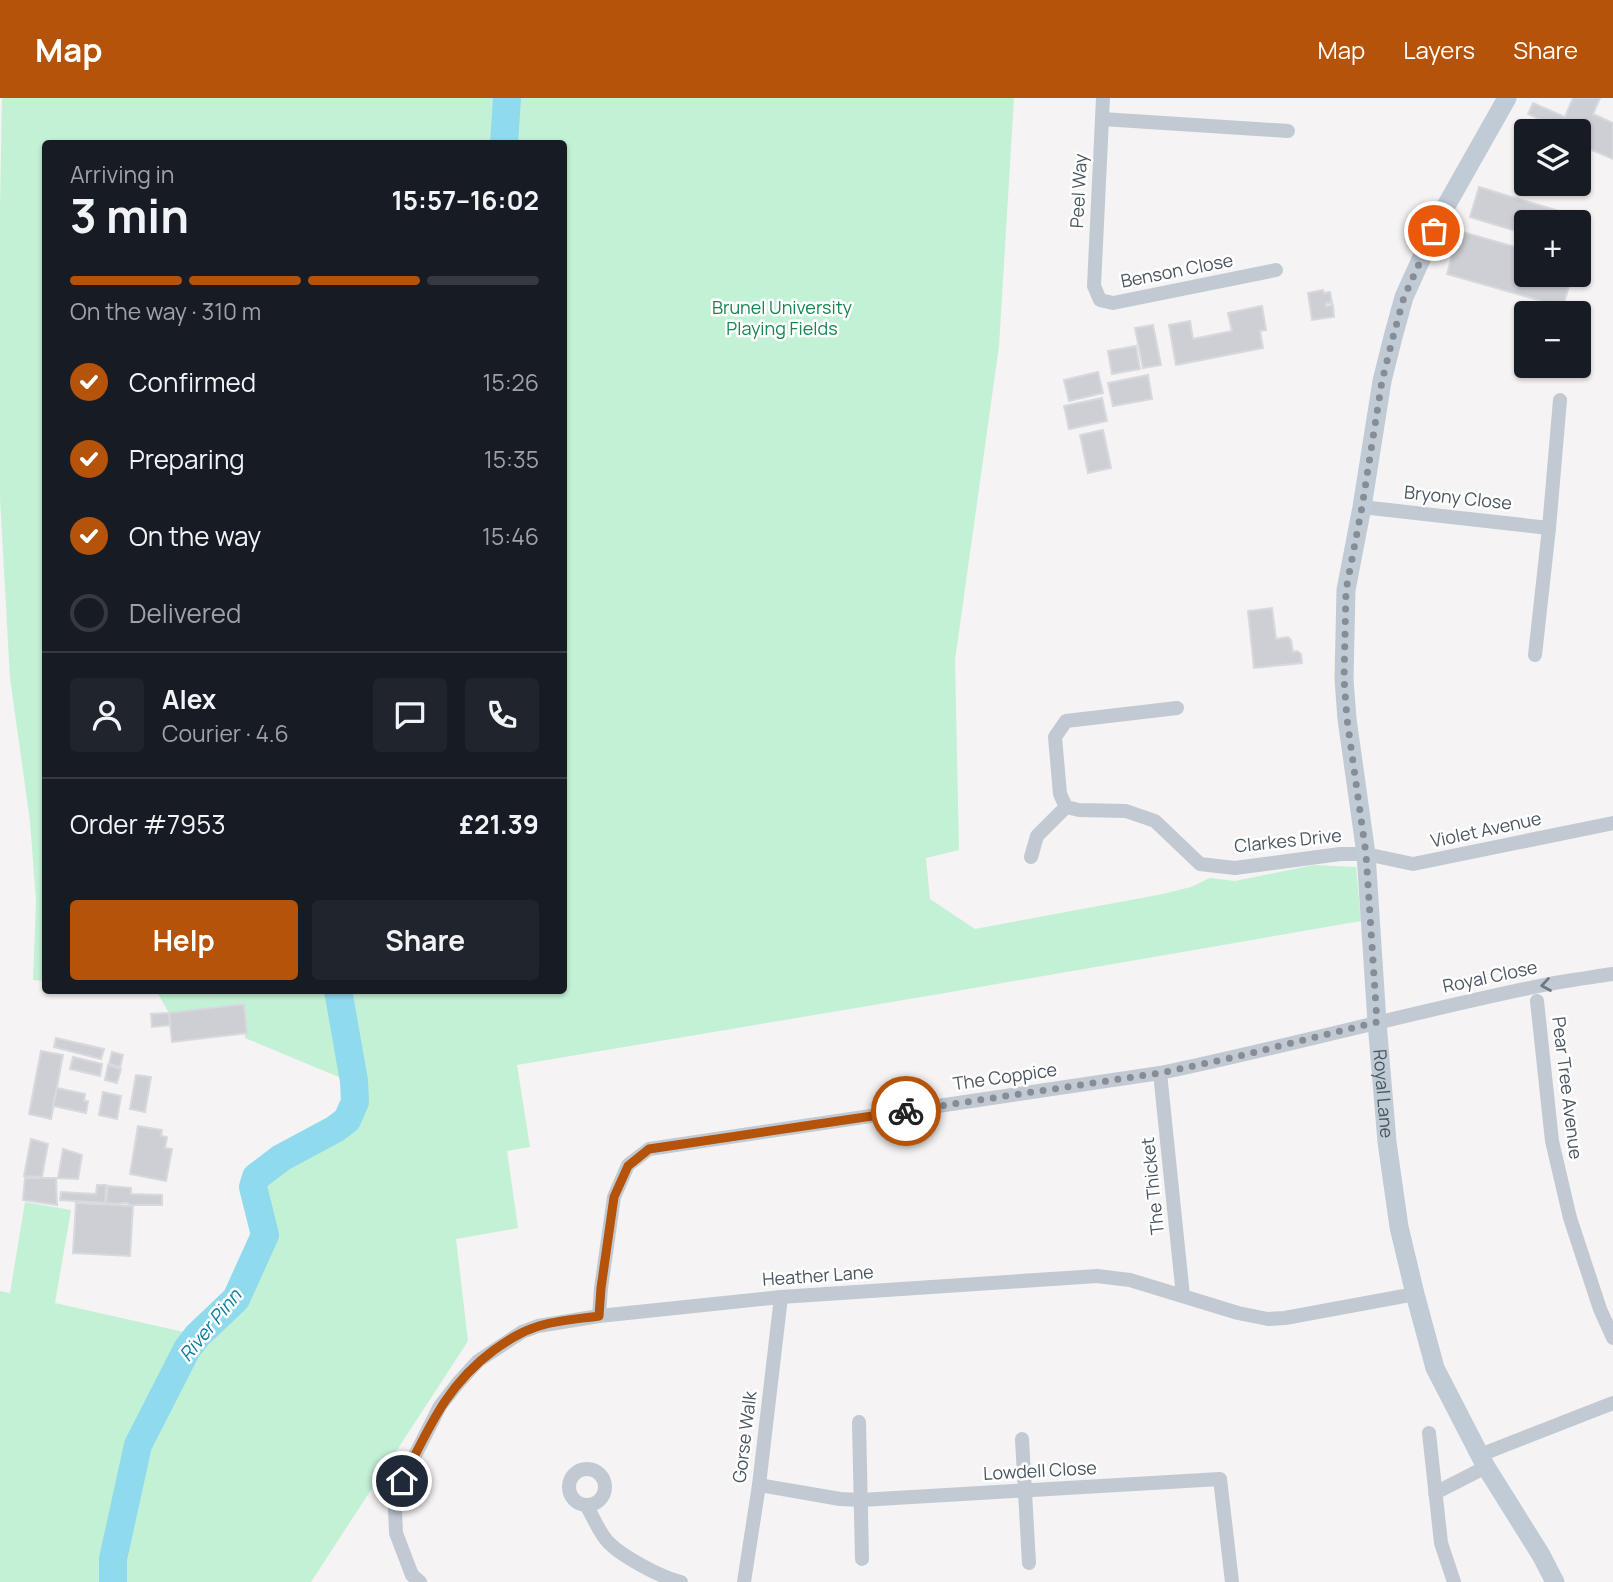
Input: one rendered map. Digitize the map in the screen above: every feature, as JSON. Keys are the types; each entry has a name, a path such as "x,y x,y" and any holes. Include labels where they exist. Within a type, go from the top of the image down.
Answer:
{"street":[{"name":"Peel Way","path":"1094,286 1103,98"},
{"name":"Royal Lane","path":"1507,98 1442,213 1404,297 1382,381 1346,590 1344,679 1366,854 1387,1142 1398,1216 1415,1294 1435,1368 1483,1461 1555,1582"},
{"path":"1102,119 1288,131"},
{"name":"Benson Close","path":"1094,286 1100,300 1113,303 1276,270"},
{"path":"1535,655 1560,400"},
{"name":"Bryony Close","path":"1362,507 1549,528"},
{"path":"1031,857 1037,836 1066,807 1060,794 1055,737 1066,721 1177,708"},
{"name":"Clarkes Drive","path":"1066,807 1079,810 1126,811 1155,821 1200,864 1234,868 1340,854 1366,854"},
{"name":"Violet Avenue","path":"1366,854 1413,864 1613,823"},
{"name":"Royal Close","path":"1377,1022 1536,986 1613,974"},
{"name":"Pear Tree Avenue","path":"1537,1001 1552,1141 1570,1218 1600,1309 1613,1338"},
{"name":"The Coppice","path":"599,1316 614,1197 628,1166 649,1149 1160,1073 1377,1022"},
{"name":"The Thicket","path":"1160,1073 1184,1296"},
{"name":"Heather Lane","path":"420,1582 412,1575 396,1533 396,1510 402,1481 440,1406 458,1383 478,1361 522,1332 538,1326 599,1316 781,1297 1097,1276 1130,1280 1238,1314 1277,1319 1415,1294"},
{"name":"Gorse Walk","path":"744,1582 759,1485 781,1297"},
{"path":"1435,1493 1483,1461 1613,1403"},
{"path":"859,1422 862,1559"},
{"path":"1429,1433 1441,1543 1454,1582"},
{"path":"1022,1439 1029,1563"},
{"name":"Lowdell Close","path":"759,1485 861,1500 1220,1479 1232,1582"},
{"path":"586,1505 607,1541 622,1553 669,1580 681,1582"}],"green space":[{"name":"Brunel University Playing Fields","path":"2,98 1014,98 999,346 955,660 959,850 926,858 930,899 975,929 1163,894 1191,887 1210,878 1235,881 1314,865 1356,867 1361,921 517,1065 530,1147 507,1151 518,1228 456,1239 468,1341 311,1582 0,1582 0,1291 10,1293 25,1202 71,1210 55,1303 197,1335 232,1295 260,1235 248,1192 252,1173 343,1116 349,1099 346,1080 245,1038 247,1033 244,1005 169,1013 158,994 567,994 567,140 42,140 42,981 33,980 36,901 30,821 10,678 0,498"}],"building":[{"path":"1573,98 1600,98 1593,114 1613,123 1613,159 1591,150 1591,119 1539,119 1528,114 1533,103 1565,117"},
{"path":"1479,187 1555,210 1514,210 1514,230 1470,217"},
{"path":"1459,231 1514,247 1514,287 1569,287 1565,301 1542,301 1447,274"},
{"path":"1323,290 1324,293 1330,292 1332,303 1326,303 1326,306 1333,305 1334,317 1312,320 1308,293"},
{"path":"1262,306 1266,330 1260,331 1263,348 1176,365 1169,325 1190,321 1193,339 1232,331 1228,313"},
{"path":"1153,325 1161,365 1143,368 1135,328"},
{"path":"1136,346 1140,369 1112,374 1108,351"},
{"path":"1098,372 1103,393 1069,401 1064,380"},
{"path":"1148,375 1152,399 1113,406 1108,383"},
{"path":"1102,398 1107,421 1069,429 1064,406"},
{"path":"1103,430 1111,468 1088,473 1080,435"},
{"path":"1272,608 1276,639 1288,637 1293,652 1301,654 1302,663 1254,668 1248,611"},
{"path":"244,1004 247,1033 172,1042 169,1013"},
{"path":"169,1013 170,1025 152,1027 151,1014"},
{"path":"56,1038 104,1049 101,1059 54,1047"},
{"path":"41,1051 63,1055 51,1119 29,1114"},
{"path":"112,1052 123,1055 120,1067 109,1064"},
{"path":"73,1057 102,1064 100,1076 70,1069"},
{"path":"108,1065 121,1069 117,1083 105,1080"},
{"path":"136,1075 151,1077 145,1112 130,1109"},
{"path":"57,1088 85,1094 84,1101 88,1101 86,1113 53,1106"},
{"path":"103,1092 121,1096 117,1119 99,1115"},
{"path":"138,1126 162,1130 161,1136 167,1137 165,1148 172,1149 166,1181 130,1174"},
{"path":"31,1139 48,1144 42,1177 24,1176"},
{"path":"63,1149 82,1155 78,1179 58,1178"},
{"path":"25,1178 56,1178 57,1205 23,1200"},
{"path":"97,1185 106,1185 105,1203 60,1200 61,1192 96,1194"},
{"path":"108,1186 131,1188 131,1194 162,1195 162,1205 106,1203"},
{"path":"76,1203 133,1206 130,1256 73,1253"}],"waterway":[{"name":"River Pinn","path":"504,140 507,98"},
{"name":"River Pinn","path":"113,1582 113,1559 138,1445 187,1349 236,1299 265,1235 253,1187 256,1177 281,1158 347,1120 355,1102 354,1081 339,994"}],"way so far":[{"path":"906,1111 1160,1073 1377,1022 1366,854 1344,679 1346,590 1382,381 1404,297 1434,231"}],"route":[{"path":"402,1481 440,1406 478,1361 506,1341 538,1326 599,1316 614,1197 628,1166 649,1149 906,1111"}]}
